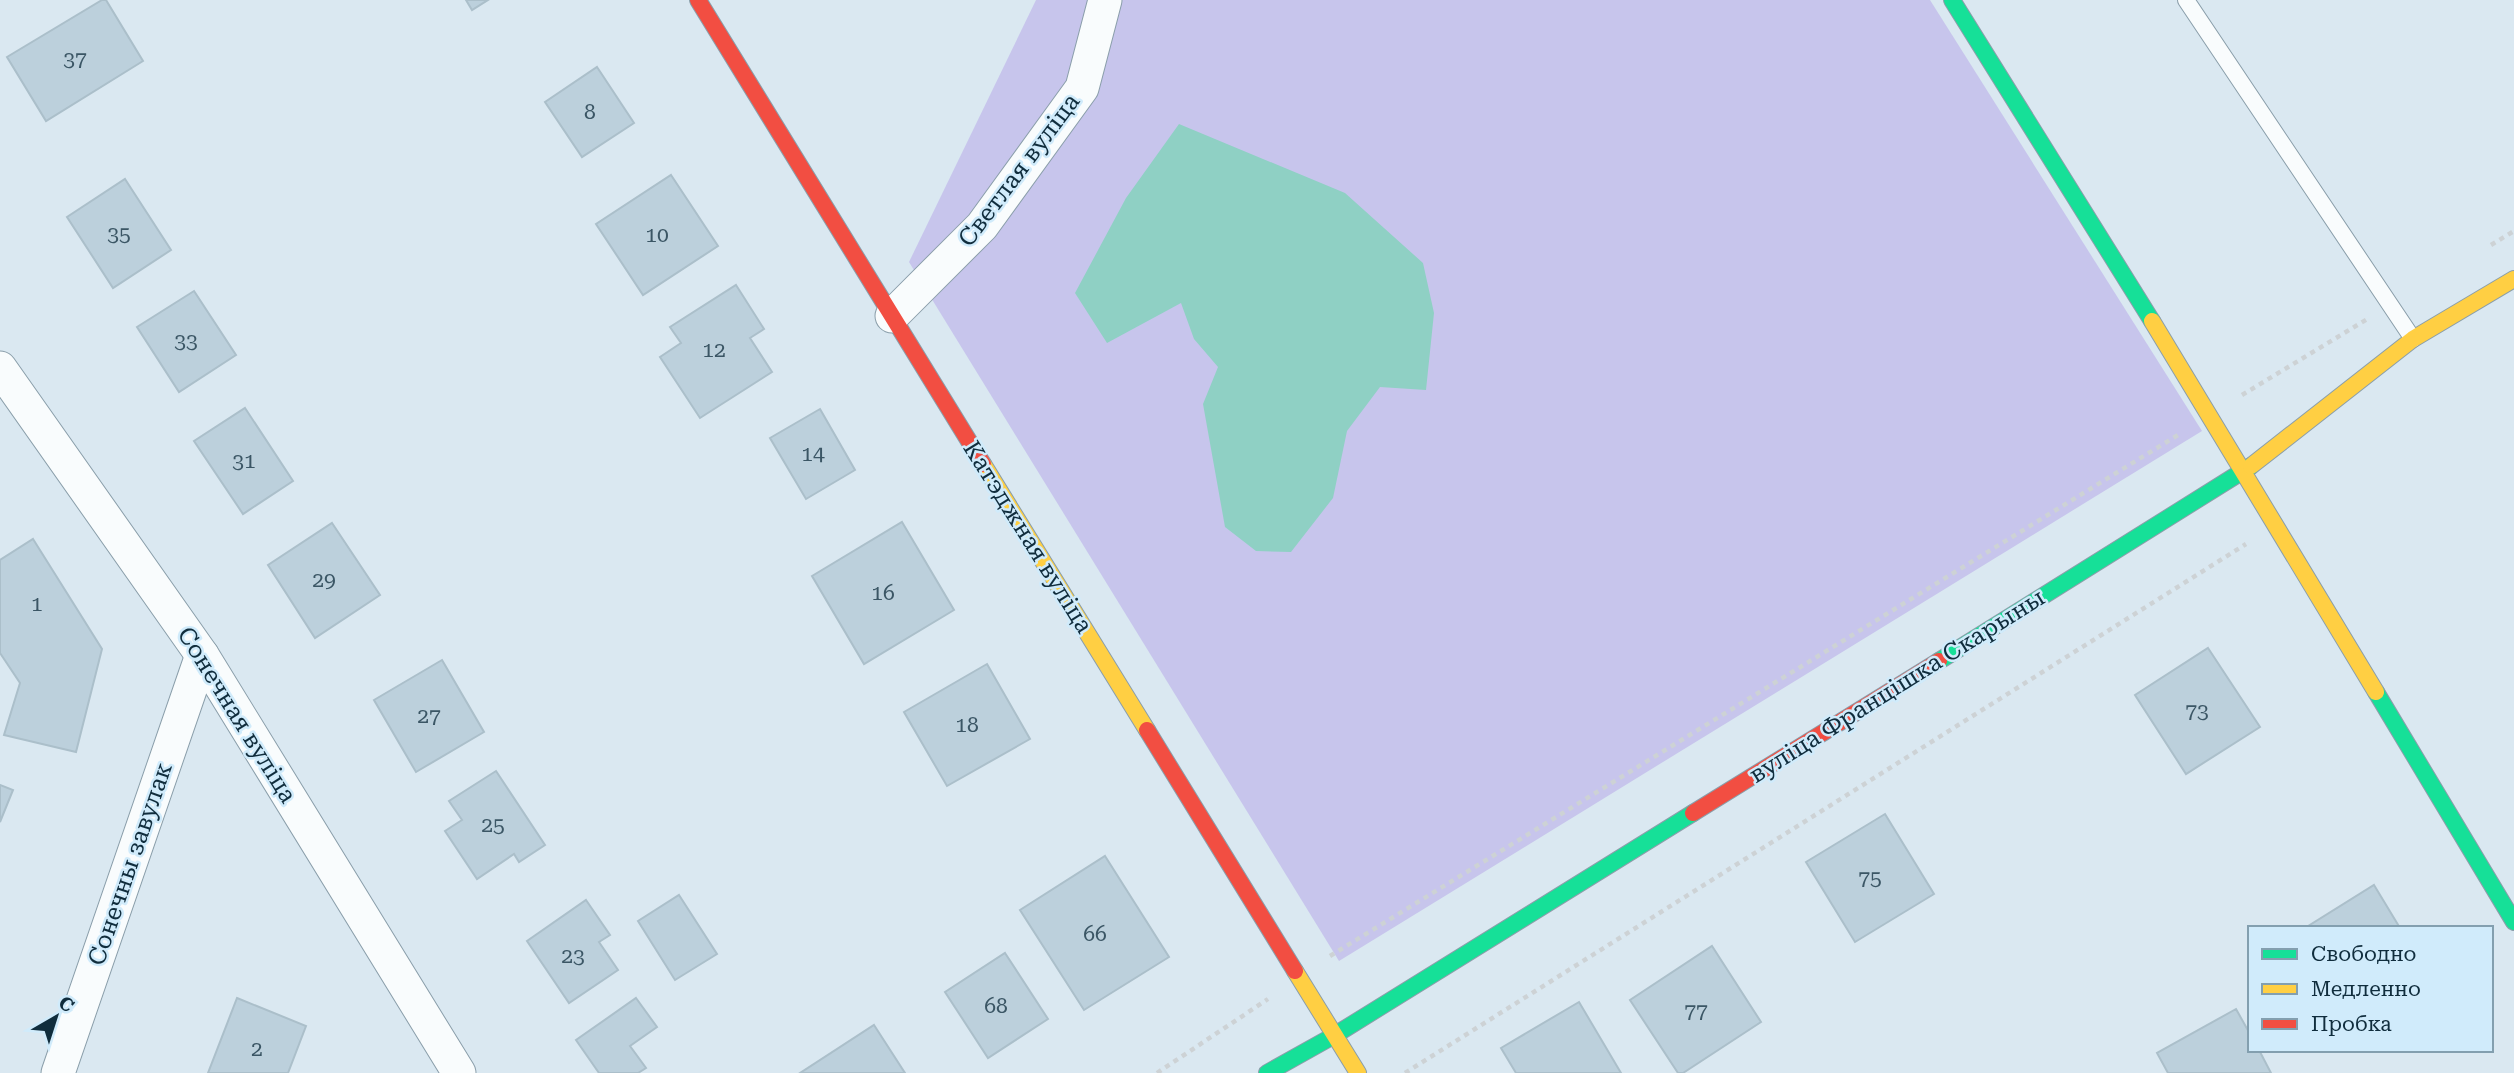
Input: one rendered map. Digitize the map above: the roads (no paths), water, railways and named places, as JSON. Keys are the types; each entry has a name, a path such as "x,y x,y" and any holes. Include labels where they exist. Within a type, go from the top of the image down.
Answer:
{"street":[{"name":"Катэджная вуліца","path":"698,0 1358,1073"},
{"name":"Светлая вуліца","path":"892,316 982,226 1082,88 1105,0"},
{"path":"1952,0 2245,471 2514,922"},
{"name":"вуліца Францішка Скарыны","path":"1267,1073 1335,1035 2245,471 2413,340 2514,279"},
{"name":"Сонечная вуліца","path":"0,368 202,655 459,1073"},
{"name":"Сонечны завулак","path":"58,1073 202,655"}],"lane":[{"path":"2186,0 2413,340"}]}
